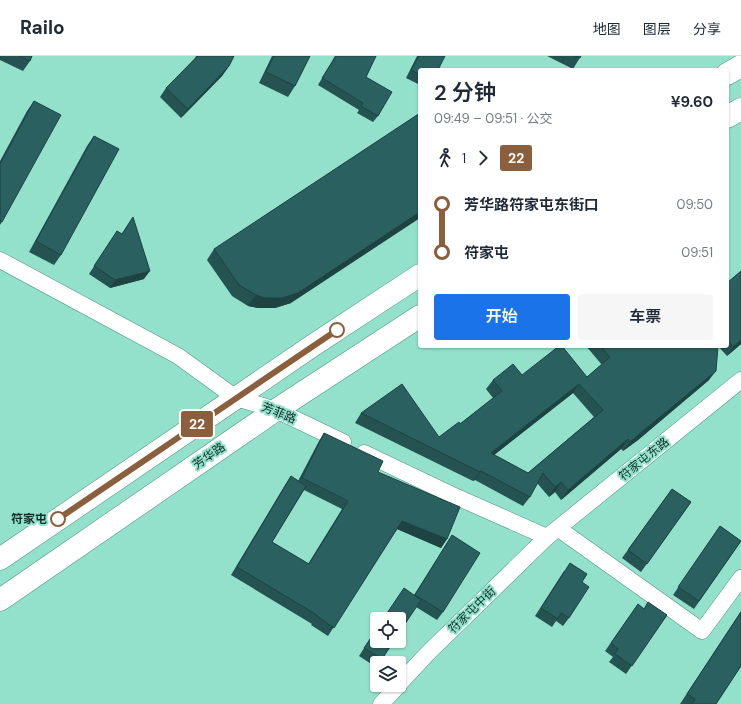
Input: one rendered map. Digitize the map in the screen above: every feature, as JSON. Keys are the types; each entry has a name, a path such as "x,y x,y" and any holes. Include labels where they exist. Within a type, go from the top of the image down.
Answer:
{"main road":[{"path":"729,73 741,66"},
{"path":"729,116 741,109"},
{"path":"0,559 418,276"},
{"name":"芳华路","path":"0,600 276,410 418,317"}],"street":[{"name":"芳菲路","path":"0,260 178,356 236,398 276,410 450,494 553,533 702,632 741,578"},
{"name":"符家屯东路","path":"553,533 741,380"},
{"name":"符家屯中街","path":"406,677 428,653 553,533"},
{"name":"符家屯中街","path":"381,704 392,692"}],"building":[{"path":"19,56 32,56 30,61"},
{"path":"198,56 234,56 229,66 188,109 166,88"},
{"path":"274,56 310,56 295,86 266,72"},
{"path":"336,56 376,56 366,77 392,92 378,116 361,106 363,103 322,78"},
{"path":"419,56 445,56 439,68 418,68 418,74 411,70"},
{"path":"34,101 61,115 2,222 0,220 0,164"},
{"path":"418,114 418,213 298,293 282,298 265,298 256,295 239,285 214,249"},
{"path":"94,136 119,149 61,255 36,241"},
{"path":"133,217 150,271 115,280 94,266 117,231 122,234"},
{"path":"741,271 741,340 733,347 729,342 729,281"},
{"path":"556,348 564,348 587,377 610,357 602,348 718,348 716,371 630,442 628,439 568,490 561,482 555,487 543,473 530,497 481,471 480,472 361,413 402,384 439,437 459,422 460,424 502,391 493,380 513,364 522,375","holes":["579,384 603,410 528,473 491,453"]},
{"path":"324,433 383,461 378,472 460,507 447,539 402,521 334,628 317,615 237,567 291,476 306,486 272,542 309,564 348,501 302,478"},
{"path":"672,489 691,502 647,564 628,550"},
{"path":"720,526 741,541 699,601 678,587"},
{"path":"452,535 480,553 443,612 415,595"},
{"path":"570,563 587,574 582,582 589,587 569,618 561,613 558,619 541,608"},
{"path":"404,588 421,600 406,622 406,612 388,612"},
{"path":"648,602 667,615 632,666 615,654 618,649 611,643 638,604 644,609"},
{"path":"741,612 741,666 716,704 692,704 695,699 687,694"},
{"path":"370,639 370,648 389,648 384,656 377,656 364,648"}],"bus line":[{"name":"22","path":"58,519 337,330"}],"place":[{"name":"符家屯","path":"58,519"}]}
